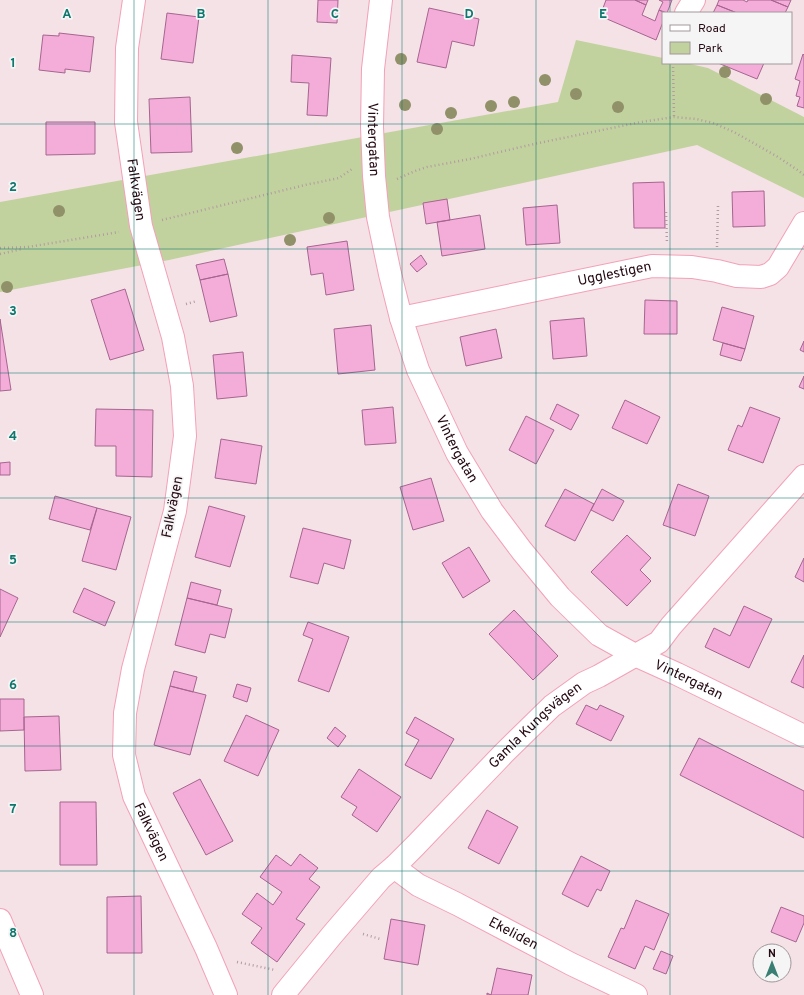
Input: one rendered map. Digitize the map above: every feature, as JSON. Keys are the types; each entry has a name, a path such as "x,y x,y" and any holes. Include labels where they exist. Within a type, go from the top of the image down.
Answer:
{"street":[{"name":"Falkvägen","path":"134,0 127,48 126,122 141,226 173,337 182,386 185,436 175,511 133,669 125,713 124,755 134,796 206,948 226,995"},
{"name":"Vintergatan","path":"381,0 373,69 372,127 374,176 380,224 401,318 418,370 457,453 492,511 540,574 560,597 599,635 635,656 677,674 804,736"},
{"path":"687,12 694,0"},
{"name":"Ugglestigen","path":"401,318 652,266 692,267 737,276 761,277 770,274 778,267 804,223"},
{"name":"Gamla Kungsvägen","path":"283,995 381,878 394,867 552,706 584,683 659,642 804,476"},
{"name":"Ekeliden","path":"394,867 418,885 571,964 636,995"},
{"path":"0,920 32,995"}],"path":[{"path":"673,64 674,117"},
{"path":"393,181 427,167 634,123 674,117 696,118 734,132 778,156 804,175"},
{"path":"160,220 339,178 355,167"},
{"path":"717,251 718,206"},
{"path":"666,212 667,247"},
{"path":"0,254 28,247 120,232"},
{"path":"0,248 28,247"},
{"path":"360,934 380,938"},
{"path":"234,961 278,970"}],"green space":[{"path":"576,40 662,58 662,64 690,64 708,68 804,117 804,198 697,145 169,260 0,292 0,202 558,102"}],"building":[{"path":"318,0 338,0 337,23 317,22"},
{"path":"606,0 635,0 646,5 642,15 655,21 659,10 663,12 662,25 656,40 600,16"},
{"path":"635,0 648,0 646,5"},
{"path":"659,0 672,0 667,12 659,10 663,2"},
{"path":"719,0 743,0 747,2 748,0 771,0 788,7 786,12 734,12 717,5"},
{"path":"771,0 791,0 788,7"},
{"path":"717,5 734,12 714,12"},
{"path":"429,8 479,19 474,46 452,41 446,68 417,62"},
{"path":"167,13 199,17 193,63 161,59"},
{"path":"59,33 94,37 90,72 65,69 65,73 39,70 43,35 59,36"},
{"path":"803,54 804,108 797,106 800,97 796,96 800,81 795,79"},
{"path":"292,55 331,58 327,116 307,115 309,83 291,82"},
{"path":"720,64 764,64 757,79"},
{"path":"190,97 192,152 151,153 149,99"},
{"path":"46,122 95,122 95,154 46,155"},
{"path":"664,182 665,228 634,228 633,183"},
{"path":"764,191 765,226 733,227 732,192"},
{"path":"447,199 450,220 426,224 423,203"},
{"path":"557,205 560,243 526,245 523,208"},
{"path":"480,215 485,249 442,256 437,222"},
{"path":"347,241 354,290 326,295 323,273 311,275 307,247"},
{"path":"421,255 427,264 417,272 410,264"},
{"path":"224,259 228,274 200,280 196,265"},
{"path":"228,274 237,316 210,322 200,280"},
{"path":"125,289 144,350 110,360 91,300"},
{"path":"645,300 677,301 677,334 644,334"},
{"path":"722,307 754,316 745,349 713,340"},
{"path":"584,318 587,356 553,359 550,321"},
{"path":"0,319 11,390 0,391"},
{"path":"371,325 375,370 338,374 334,329"},
{"path":"496,329 502,358 466,366 460,337"},
{"path":"804,341 804,352 800,350"},
{"path":"723,343 745,349 741,361 720,355"},
{"path":"243,352 247,396 217,399 213,355"},
{"path":"804,376 804,389 799,387"},
{"path":"625,400 660,417 647,444 612,428"},
{"path":"557,404 579,415 571,430 550,419"},
{"path":"393,407 396,443 365,445 362,410"},
{"path":"750,407 780,418 763,463 728,450 738,425 742,427"},
{"path":"96,409 153,410 152,477 116,476 116,446 95,446"},
{"path":"526,416 554,430 536,464 509,450"},
{"path":"221,439 262,446 256,484 215,478"},
{"path":"10,462 10,475 0,475 0,463"},
{"path":"431,478 444,521 413,530 400,487"},
{"path":"678,484 709,496 695,536 663,525"},
{"path":"565,489 594,504 575,541 545,526"},
{"path":"602,489 624,501 613,521 591,510"},
{"path":"55,496 97,508 90,530 49,519"},
{"path":"209,506 245,516 230,567 195,557"},
{"path":"97,508 131,517 116,570 82,561"},
{"path":"303,528 351,540 344,569 324,563 318,584 290,577"},
{"path":"627,535 651,558 640,570 651,581 627,606 591,572"},
{"path":"469,547 490,581 463,598 442,563"},
{"path":"804,558 804,582 795,577"},
{"path":"191,582 221,590 217,605 187,598"},
{"path":"84,588 115,602 105,626 73,612"},
{"path":"0,589 18,598 0,637"},
{"path":"187,598 232,609 225,638 210,634 205,653 175,645"},
{"path":"744,606 772,619 749,668 705,647 714,628 730,636"},
{"path":"514,610 558,656 533,680 489,634"},
{"path":"308,622 349,637 329,692 298,681 313,639 303,635"},
{"path":"804,655 804,688 791,682"},
{"path":"174,671 197,677 193,692 170,686"},
{"path":"237,684 251,688 247,702 233,697"},
{"path":"170,686 206,695 190,755 154,745"},
{"path":"0,699 24,699 24,730 0,731"},
{"path":"586,705 597,710 600,705 624,716 611,741 576,724"},
{"path":"246,715 279,730 258,776 224,761"},
{"path":"59,716 61,770 25,771 24,717"},
{"path":"415,717 454,739 431,779 405,765 419,740 406,733"},
{"path":"335,727 346,736 338,747 327,738"},
{"path":"699,738 804,791 804,838 680,775"},
{"path":"359,769 401,797 377,832 352,815 357,807 341,797"},
{"path":"200,779 233,841 206,855 173,793"},
{"path":"60,802 96,802 97,865 60,865"},
{"path":"487,810 518,827 499,864 468,848"},
{"path":"300,854 318,868 309,879 320,887 296,919 305,924 277,962 251,943 262,928 242,914 257,893 273,905 282,892 260,877 276,855 291,866"},
{"path":"581,856 610,871 601,891 597,889 588,907 562,894"},
{"path":"141,896 142,953 107,953 107,897"},
{"path":"636,900 669,914 654,950 645,946 635,969 608,957 621,928 624,929"},
{"path":"781,907 804,916 804,923 796,942 771,932"},
{"path":"391,919 425,925 418,965 384,959"},
{"path":"661,951 673,956 666,974 653,969"},
{"path":"497,968 532,975 528,995 491,995"}]}
